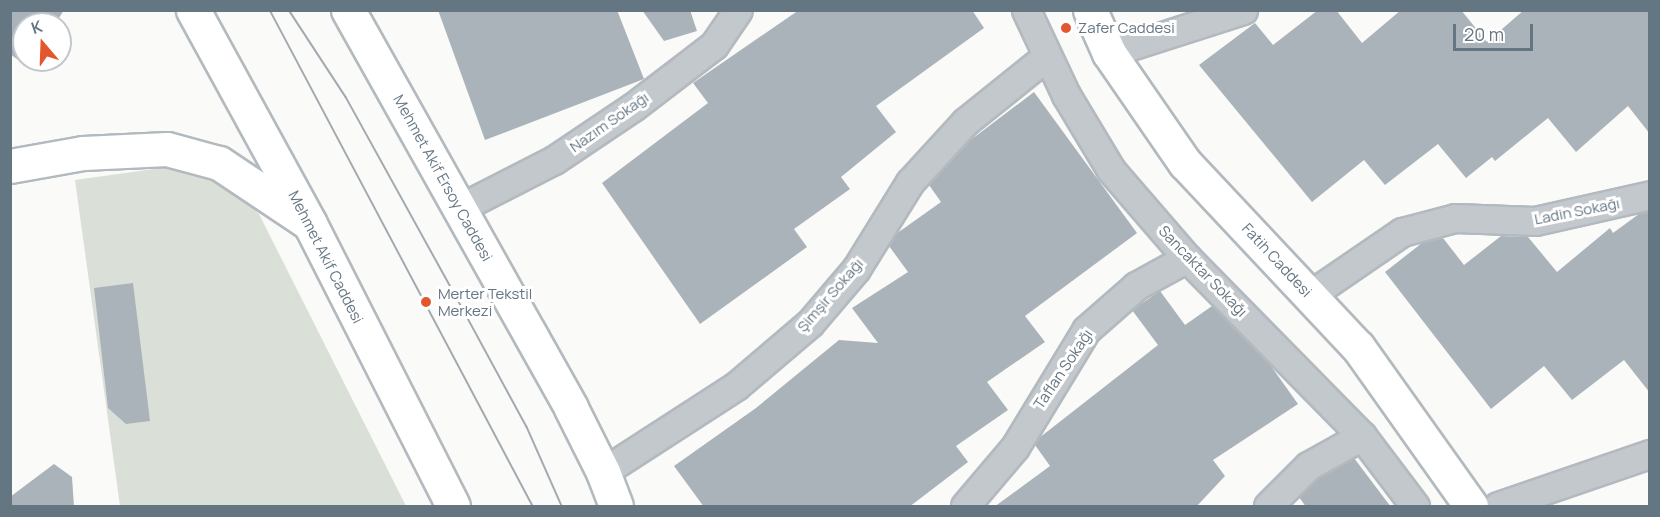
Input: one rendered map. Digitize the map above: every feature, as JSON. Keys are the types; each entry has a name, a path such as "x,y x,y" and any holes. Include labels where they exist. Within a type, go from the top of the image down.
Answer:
{"main road":[{"name":"Mehmet Akif Caddesi","path":"193,10 309,222 453,507"},
{"name":"Mehmet Akif Ersoy Caddesi","path":"348,10 460,208 603,472 616,507"},
{"name":"Fatih Caddesi","path":"1090,10 1109,53 1185,163 1358,346 1471,507"},
{"path":"10,166 83,153 166,149 219,164 309,222"}],"street":[{"name":"Nazım Sokağı","path":"460,208 554,160 633,107 714,45 738,10"},
{"name":"Sancaktar Sokağı","path":"1026,10 1047,56 1111,170 1187,258 1362,436 1415,507"},
{"path":"1109,53 1243,10"},
{"name":"Şimşir Sokağı","path":"603,472 736,386 810,323 856,269 910,182 965,122 1047,56"},
{"name":"Ladin Sokağı","path":"1310,295 1402,232 1455,218 1535,221 1650,195"},
{"name":"Taflan Sokağı","path":"965,507 1015,447 1086,330 1136,286 1187,258"},
{"path":"1268,507 1308,466 1362,436"},
{"path":"1498,507 1650,454"}],"shaded area":[{"path":"176,166 226,183 259,214 406,506 120,506 75,180"}],"building":[{"path":"10,10 64,10 63,12 12,12 12,55 10,54"},
{"path":"438,10 617,10 644,79 485,140"},
{"path":"642,10 690,10 697,31 664,41"},
{"path":"799,10 972,10 984,28 876,106 896,132 841,177 850,189 794,229 807,247 700,324 602,183 708,103 693,83"},
{"path":"1318,10 1336,10 1362,43 1401,10 1461,10 1487,42 1524,10 1650,10 1650,134 1628,106 1576,152 1548,118 1495,161 1492,157 1466,178 1438,144 1385,185 1364,160 1312,202 1199,65 1255,23 1273,45"},
{"path":"1034,92 1137,233 1025,316 1045,342 987,382 1008,410 956,446 968,462 909,507 704,507 674,466 756,408 839,340 878,343 852,308 908,272 889,246 896,234 941,202 929,185 968,142"},
{"path":"1650,211 1650,393 1624,360 1572,400 1544,366 1491,409 1385,272 1422,243 1443,238 1464,265 1501,236 1528,237 1557,272 1610,228 1613,233 1639,214"},
{"path":"133,283 150,421 126,424 108,408 94,288"},
{"path":"1160,291 1185,325 1212,306 1271,366 1298,404 1213,460 1225,476 1196,507 994,507 1050,466 1035,445 1039,438 1158,345 1132,310"},
{"path":"1354,458 1391,507 1306,507 1299,497 1318,479"},
{"path":"54,464 72,477 74,507 10,507 10,497"}],"tram line":[{"path":"270,10 533,506"},
{"path":"289,10 346,97 452,289 527,427 562,506"}],"place":[{"name":"Zafer Caddesi","path":"1066,28"},
{"name":"Merter Tekstil Merkezi","path":"426,302"}]}
